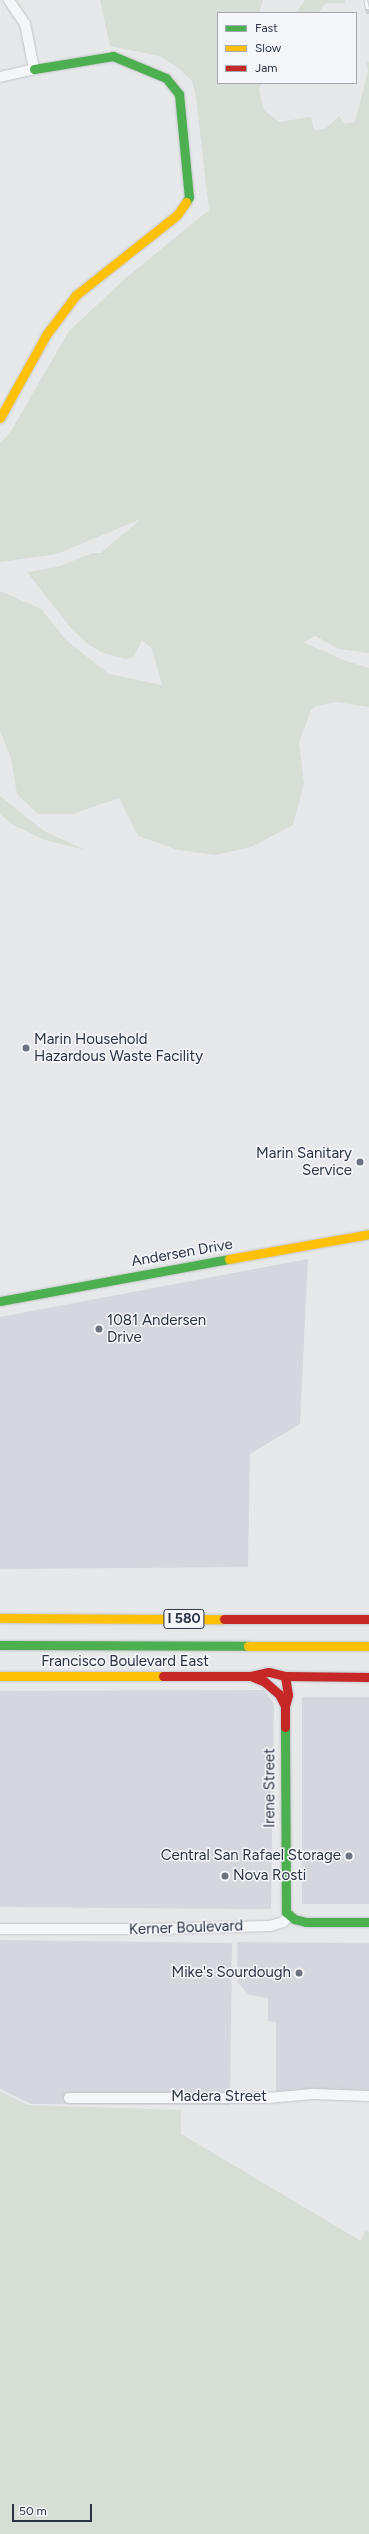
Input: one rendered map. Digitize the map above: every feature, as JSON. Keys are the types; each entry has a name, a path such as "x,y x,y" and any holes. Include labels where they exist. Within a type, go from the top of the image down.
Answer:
{"main road":[{"path":"0,418 46,335 76,295 177,215 189,197 179,94 166,78 113,56 34,69"},
{"name":"Andersen Drive","path":"0,1301 369,1234"},
{"name":"I 580","path":"0,1618 369,1619"},
{"name":"I 580","path":"0,1645 369,1646"},
{"name":"Francisco Boulevard East","path":"0,1676 251,1676 269,1672 285,1676 369,1676"},
{"name":"Francisco Boulevard East","path":"251,1676 273,1687 284,1706"},
{"name":"Irene Street","path":"285,1676 288,1695 284,1706 284,1905 289,1916"},
{"path":"289,1916 306,1922 369,1922"}],"street":[{"path":"0,77 34,69 25,24 9,0"},
{"name":"Kerner Boulevard","path":"0,1929 154,1930 270,1926 283,1922 289,1916"},
{"name":"Madera Street","path":"69,2098 369,2096"}],"shaded area":[{"path":"100,0 263,0 259,12 217,12 217,84 262,84 259,89 264,110 279,122 311,117 314,130 325,129 339,116 345,124 355,122 368,71 367,62 369,62 369,653 339,649 315,636 303,642 346,661 369,668 369,707 336,702 316,706 311,710 299,743 304,783 293,825 251,847 216,855 178,850 138,836 119,798 72,814 38,814 17,794 11,758 0,731 0,591 41,609 67,641 109,674 162,685 152,649 142,640 134,657 125,659 103,653 89,645 70,627 27,572 57,567 93,553 101,553 141,519 57,554 0,562 0,443 11,431 69,331 127,277 209,210 196,97 192,81 177,67 159,56 110,46"},
{"path":"305,0 345,0 345,3 326,3 319,12 297,12"},
{"path":"0,796 44,831 85,850 45,840 13,825 0,814"},
{"path":"308,1259 300,1424 250,1454 248,1567 0,1569 0,1317"},
{"path":"264,1690 274,1704 271,1909 0,1907 0,1691"},
{"path":"302,1697 369,1697 369,1904 302,1904"},
{"path":"0,1940 232,1943 230,2105 31,2104 0,2089"},
{"path":"237,1942 369,1943 369,2092 276,2093 276,2022 268,2021 268,1998 249,1995 238,1983"},
{"path":"0,2091 28,2105 181,2110 181,2134 361,2241 365,2231 369,2232 369,2534 0,2534"}],"railway":[{"path":"366,0 369,14"}],"traffic: fast":[{"path":"34,69 113,56 166,78 179,94 189,197 186,202"},
{"path":"0,1301 229,1259"},
{"path":"0,1645 248,1646"},
{"path":"285,1727 286,1912 294,1919 306,1922 369,1922"}],"traffic: slow":[{"path":"0,418 46,335 76,295 177,215 186,202"},
{"path":"229,1259 369,1234"},
{"path":"0,1618 224,1619"},
{"path":"248,1646 369,1646"},
{"path":"0,1676 163,1676"}],"traffic: jam":[{"path":"224,1619 369,1619"},
{"path":"251,1676 269,1672 285,1676 369,1677"},
{"path":"163,1676 251,1676 265,1682 279,1694 285,1706 285,1727"},
{"path":"285,1676 288,1695 285,1706"}],"place":[{"name":"Marin Household Hazardous Waste Facility","path":"26,1048"},
{"name":"Marin Sanitary Service","path":"360,1162"},
{"name":"1081 Andersen Drive","path":"99,1329"},
{"name":"Central San Rafael Storage","path":"349,1856"},
{"name":"Nova Rosti","path":"225,1876"},
{"name":"Mike's Sourdough","path":"299,1973"}]}
